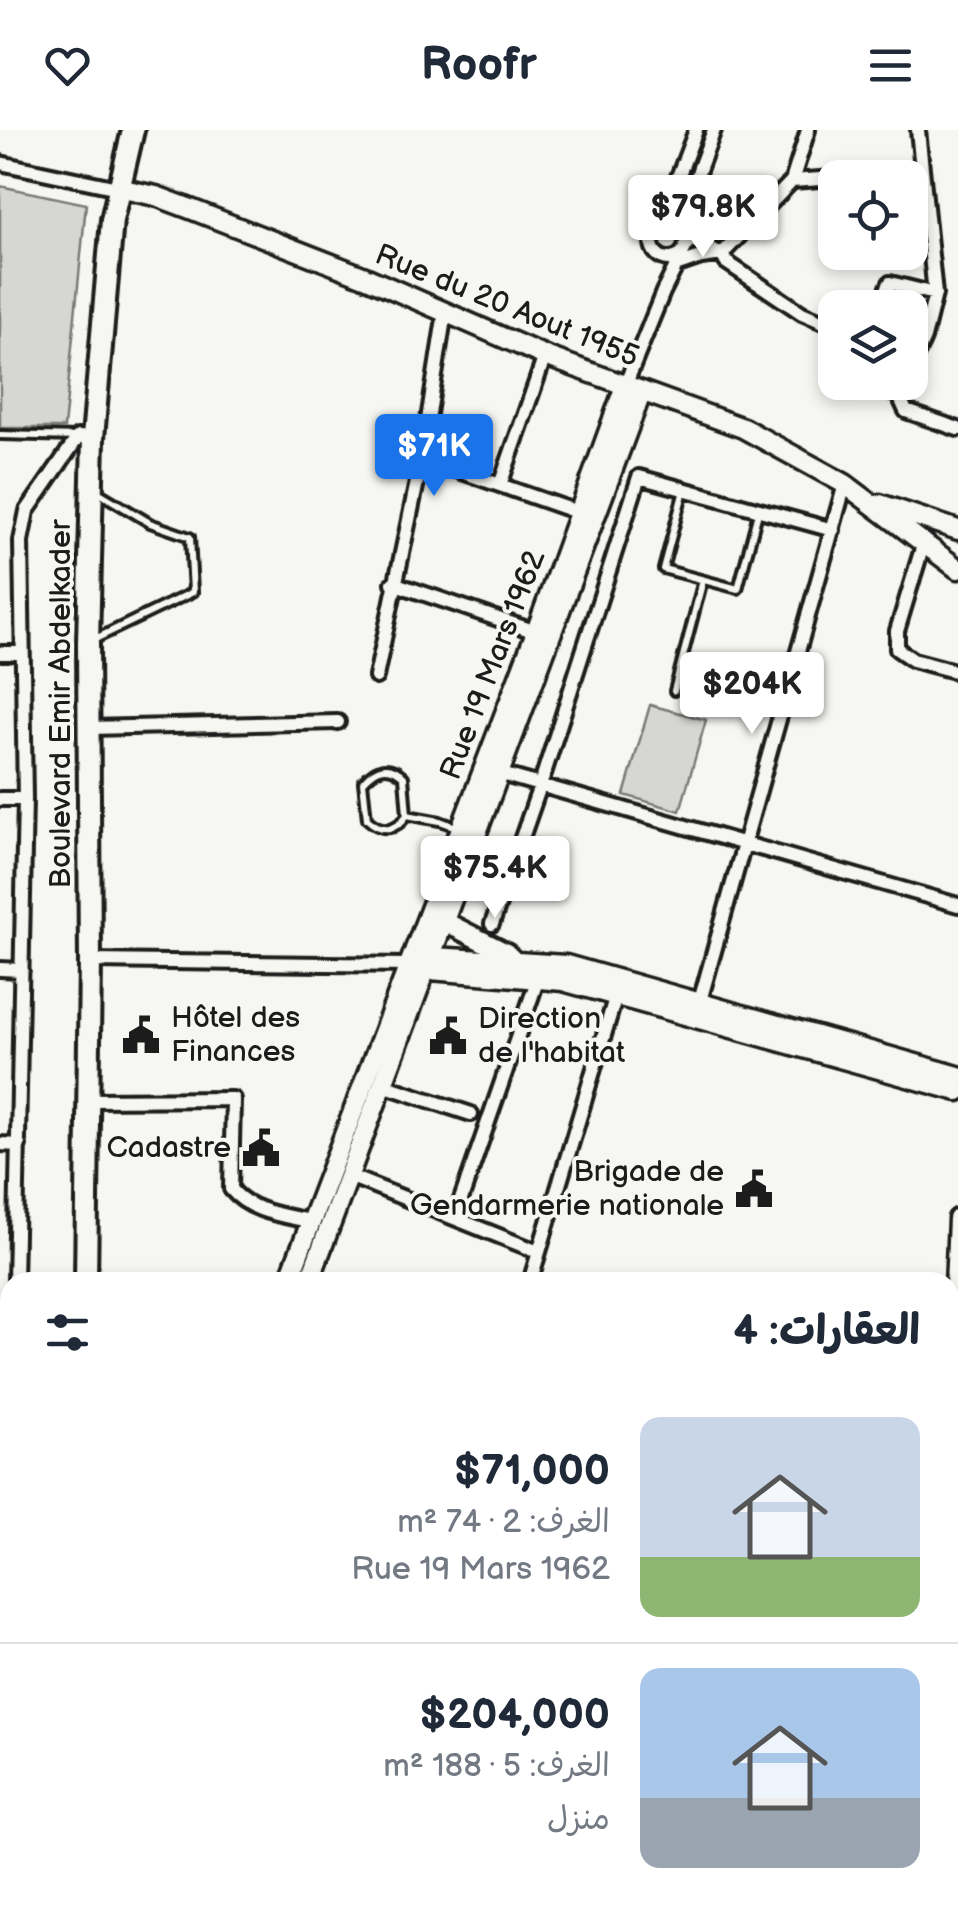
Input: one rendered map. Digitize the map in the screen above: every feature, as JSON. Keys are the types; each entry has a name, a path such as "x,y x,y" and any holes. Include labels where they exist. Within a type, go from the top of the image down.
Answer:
{"main road":[{"name":"Boulevard Emir Abdelkader","path":"86,1272 92,489 85,438 118,188 133,130"}],"street":[{"path":"663,292 652,244 696,130"},
{"path":"678,260 699,170 714,130"},
{"path":"657,254 678,260 722,254 792,181 808,130"},
{"path":"918,130 919,160"},
{"path":"0,163 118,188"},
{"path":"792,181 818,179"},
{"name":"Rue du 20 Aout 1955","path":"118,188 188,208 365,277 544,356 742,428 866,498"},
{"path":"658,229 671,224 722,254 726,262 802,313 818,320"},
{"path":"928,242 934,294 928,320"},
{"name":"Rue 19 Mars 1962","path":"292,1272 422,965 445,922 492,772 634,389 663,292 678,260"},
{"path":"887,290 890,283 918,290"},
{"path":"928,292 934,294"},
{"path":"376,678 422,458 444,312"},
{"path":"500,485 544,356"},
{"name":"Rue 19 Mars 1962","path":"544,635 580,513 634,389"},
{"path":"902,400 902,406 915,416 958,429"},
{"path":"15,1272 25,799 21,542 27,511 85,438"},
{"path":"422,458 580,513"},
{"path":"492,924 639,477 833,530"},
{"path":"700,1001 845,484"},
{"path":"866,498 958,530"},
{"path":"866,498 958,569"},
{"path":"924,545 897,631 897,648 913,660 958,672"},
{"path":"394,583 544,635"},
{"path":"0,652 22,653"},
{"path":"90,728 338,722"},
{"path":"492,772 958,905"},
{"name":"Rue 19 Mars 1962","path":"313,1272 383,1085 460,829 492,772"},
{"path":"0,798 25,799"},
{"path":"445,922 515,961"},
{"path":"90,961 422,965 515,961 566,966 958,1076"},
{"path":"422,965 538,978 616,994 958,1091"},
{"path":"0,969 22,970"},
{"path":"456,1217 538,978"},
{"path":"533,1272 616,994"},
{"path":"383,1085 472,1114"},
{"path":"88,1100 232,1100 231,1189 241,1201 256,1208 313,1222"},
{"path":"0,1144 19,1144"},
{"path":"0,1168 18,1168"},
{"path":"349,1176 539,1252"},
{"path":"957,1272 958,1219"}],"lane":[{"path":"0,435 85,438"},
{"path":"684,488 664,569 703,580 738,589 759,509"},
{"path":"88,643 193,592 190,536 150,523 92,489"},
{"path":"674,690 703,580"},
{"path":"383,767 396,769 404,777 407,815 388,830 376,828 367,820 363,782 372,771 383,767"},
{"path":"407,815 460,829"}],"shaded area":[{"path":"0,186 86,204 64,428 0,428"},
{"path":"650,705 706,720 680,811 624,795"}],"place":[{"name":"Hôtel des Finances","path":"141,1035"},
{"name":"Direction de l'habitat","path":"448,1036"},
{"name":"Cadastre","path":"261,1148"},
{"name":"Brigade de Gendarmerie nationale","path":"754,1189"}]}
